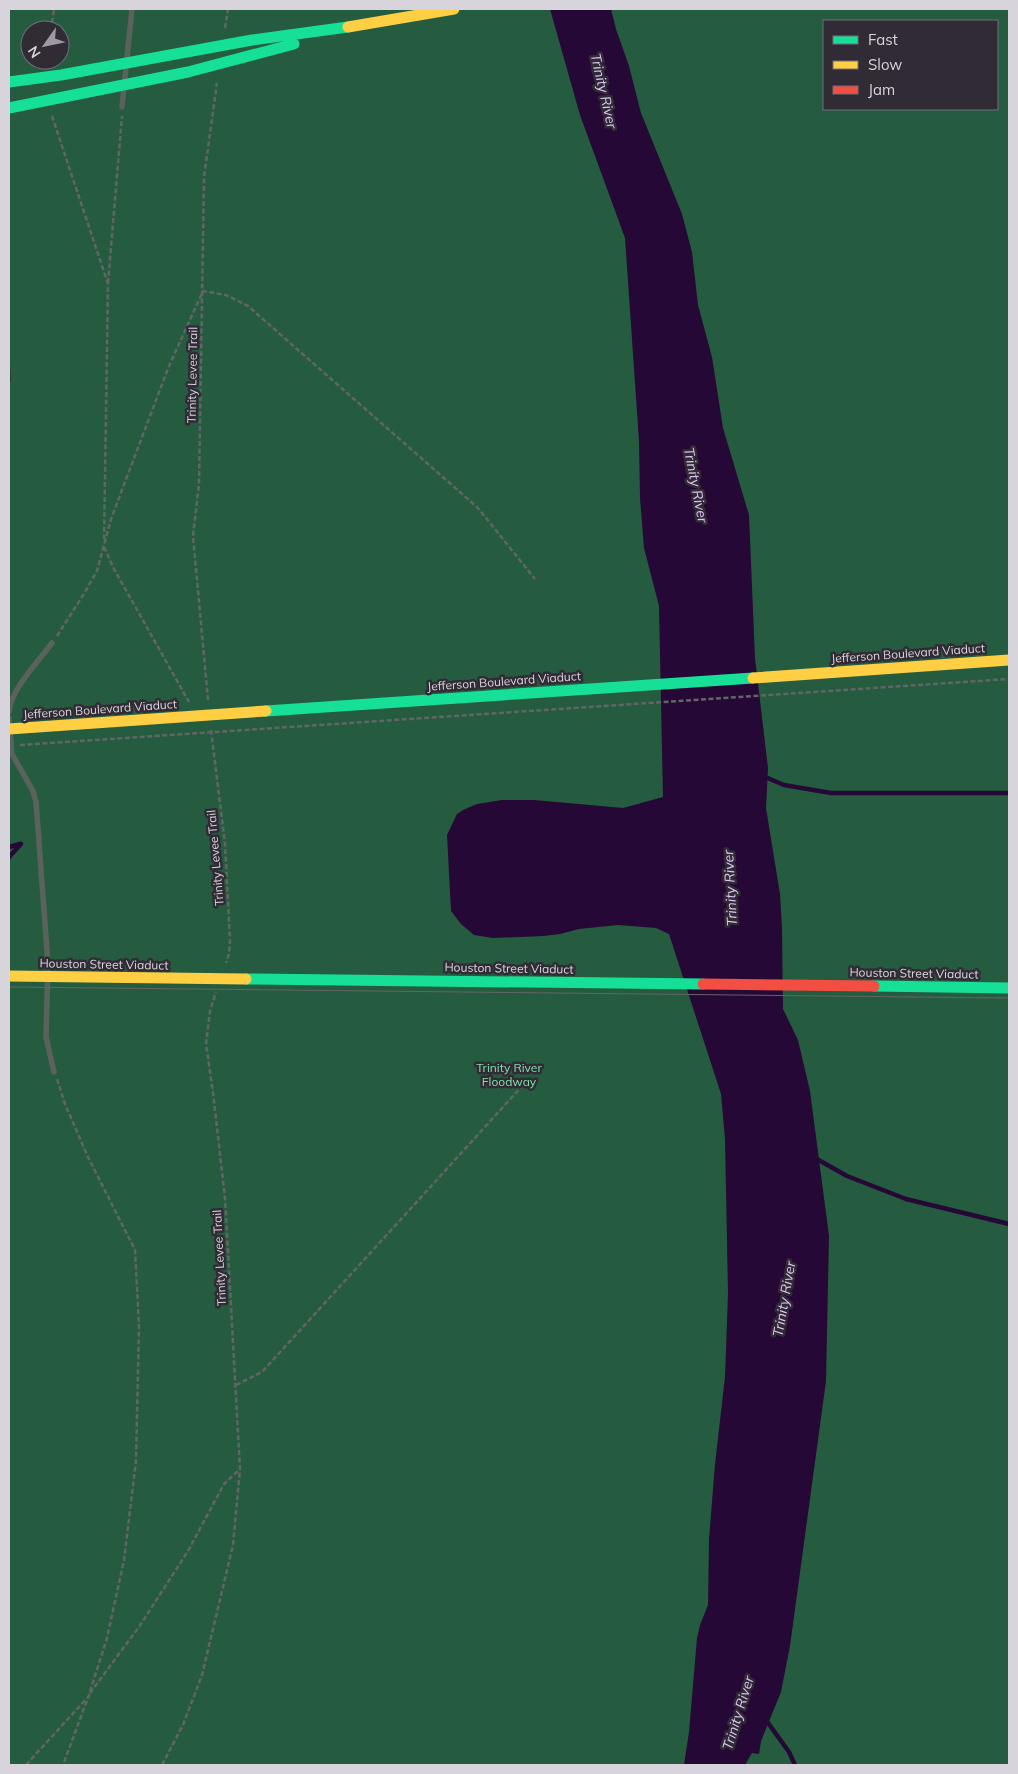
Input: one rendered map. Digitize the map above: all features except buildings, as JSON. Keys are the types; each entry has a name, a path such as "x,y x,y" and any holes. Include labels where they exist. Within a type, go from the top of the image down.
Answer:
{"main road":[{"path":"9,82 61,75 252,40 342,28 454,9"},
{"path":"9,108 168,77 253,57 342,28"},
{"name":"Jefferson Boulevard Viaduct","path":"9,729 1007,660"},
{"name":"Houston Street Viaduct","path":"9,976 1009,988"}],"lane":[{"path":"122,107 132,9"},
{"path":"9,712 9,703 15,692 52,643"},
{"path":"9,718 12,754 33,791 36,802 48,964 46,1037 54,1072"}],"path":[{"path":"225,28 228,9"},
{"name":"Trinity Levee Trail","path":"208,705 193,536 199,484 204,176 218,78"},
{"path":"122,107 108,284 104,548 193,708"},
{"path":"51,112 108,284"},
{"path":"52,643 97,571 111,519 169,366 203,291 226,295 248,306 478,508 535,580"},
{"path":"19,745 1009,679"},
{"name":"Trinity Levee Trail","path":"210,724 225,844 230,941 229,954 224,970"},
{"name":"Trinity Levee Trail","path":"202,725 212,743"},
{"name":"Trinity Levee Trail","path":"162,1765 183,1724 202,1675 233,1545 240,1469 225,1198 206,1044 210,1011 218,987"},
{"path":"54,1072 87,1156 135,1250 139,1326 136,1461 124,1560 107,1638 89,1695 63,1765"},
{"path":"236,1385 262,1372 524,1084"},
{"path":"26,1765 89,1695 139,1628 188,1552 224,1484 240,1469"}],"green space":[{"name":"Trinity River Floodway","path":"9,9 1009,9 1009,1765 9,1765 9,383 11,381 9,347"}],"water":[{"name":"Trinity River","path":"550,9 611,9 641,113 682,214 692,252 698,305 712,357 723,428 749,515 755,658 768,768 766,808 780,894 783,1009 798,1040 810,1091 829,1236 826,1381 790,1646 781,1692 761,1741 759,1754 752,1753 745,1765 684,1765 689,1732 697,1638 708,1605 709,1539 725,1377 728,1293 725,1139 721,1094 669,934 656,928 618,925 579,929 544,936 493,938 474,935 461,924 451,911 447,835 457,814 463,810 477,804 502,800 534,800 623,808 663,797 659,606 644,548 640,498 639,441 625,238 580,115"}],"waterway":[{"path":"763,776 784,785 831,793 1009,793"},
{"path":"9,847 20,844"},
{"path":"9,857 21,844"},
{"path":"815,1158 847,1176 906,1199 1009,1224"},
{"path":"766,1720 789,1752 795,1765"}],"tram line":[{"path":"9,987 1009,998"}],"traffic: fast":[{"path":"9,82 61,75 252,40 348,27"},
{"path":"9,108 188,72 294,44"},
{"path":"266,711 753,678"},
{"path":"246,979 703,984"},
{"path":"874,986 1009,988"}],"traffic: slow":[{"path":"348,27 454,9"},
{"path":"753,678 1009,660"},
{"path":"9,729 266,711"},
{"path":"9,976 246,979"}],"traffic: jam":[{"path":"703,984 874,986"}]}
